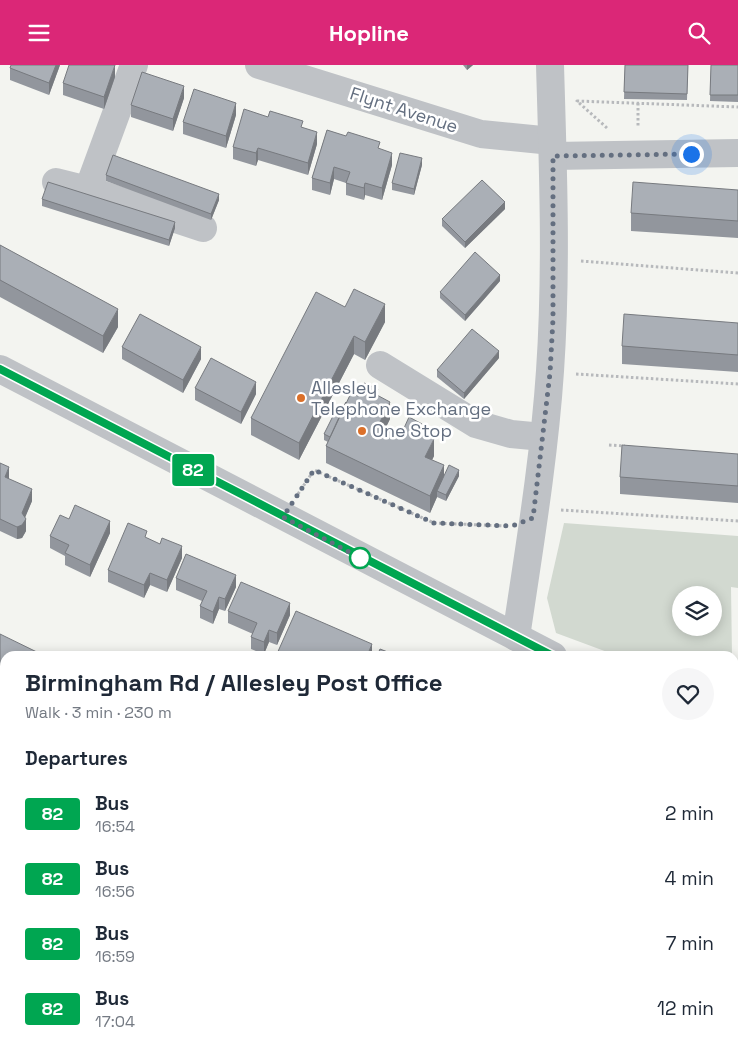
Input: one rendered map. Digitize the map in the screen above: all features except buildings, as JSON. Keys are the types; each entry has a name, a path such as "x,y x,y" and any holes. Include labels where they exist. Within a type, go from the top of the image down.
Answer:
{"street":[{"path":"88,190 134,65"},
{"name":"Flynt Avenue","path":"259,65 482,134 553,149 613,155 738,153"},
{"path":"516,637 533,518 550,373 553,149 550,65"},
{"path":"56,182 88,190 203,228"},
{"path":"380,365 476,424 510,434 543,437"},
{"path":"0,369 543,651"}],"path":[{"path":"613,155 610,131 577,101 738,107"},
{"path":"638,103 638,130"},
{"path":"553,261 738,273"},
{"path":"550,373 738,384"},
{"path":"609,445 629,447"},
{"path":"283,517 314,470 434,523 512,526 561,510 738,521"}],"shaded area":[{"path":"564,523 738,536 738,588 731,587 732,651 605,651 556,633 547,598"}],"bus line":[{"name":"82","path":"0,369 366,561 543,651"}],"place":[{"name":"Allesley Telephone Exchange","path":"301,398"},
{"name":"One Stop","path":"362,431"}],"route":[{"path":"360,558 366,561 283,517 314,470 434,523 512,526 533,518 550,373 553,319 553,156 691,154"}]}
